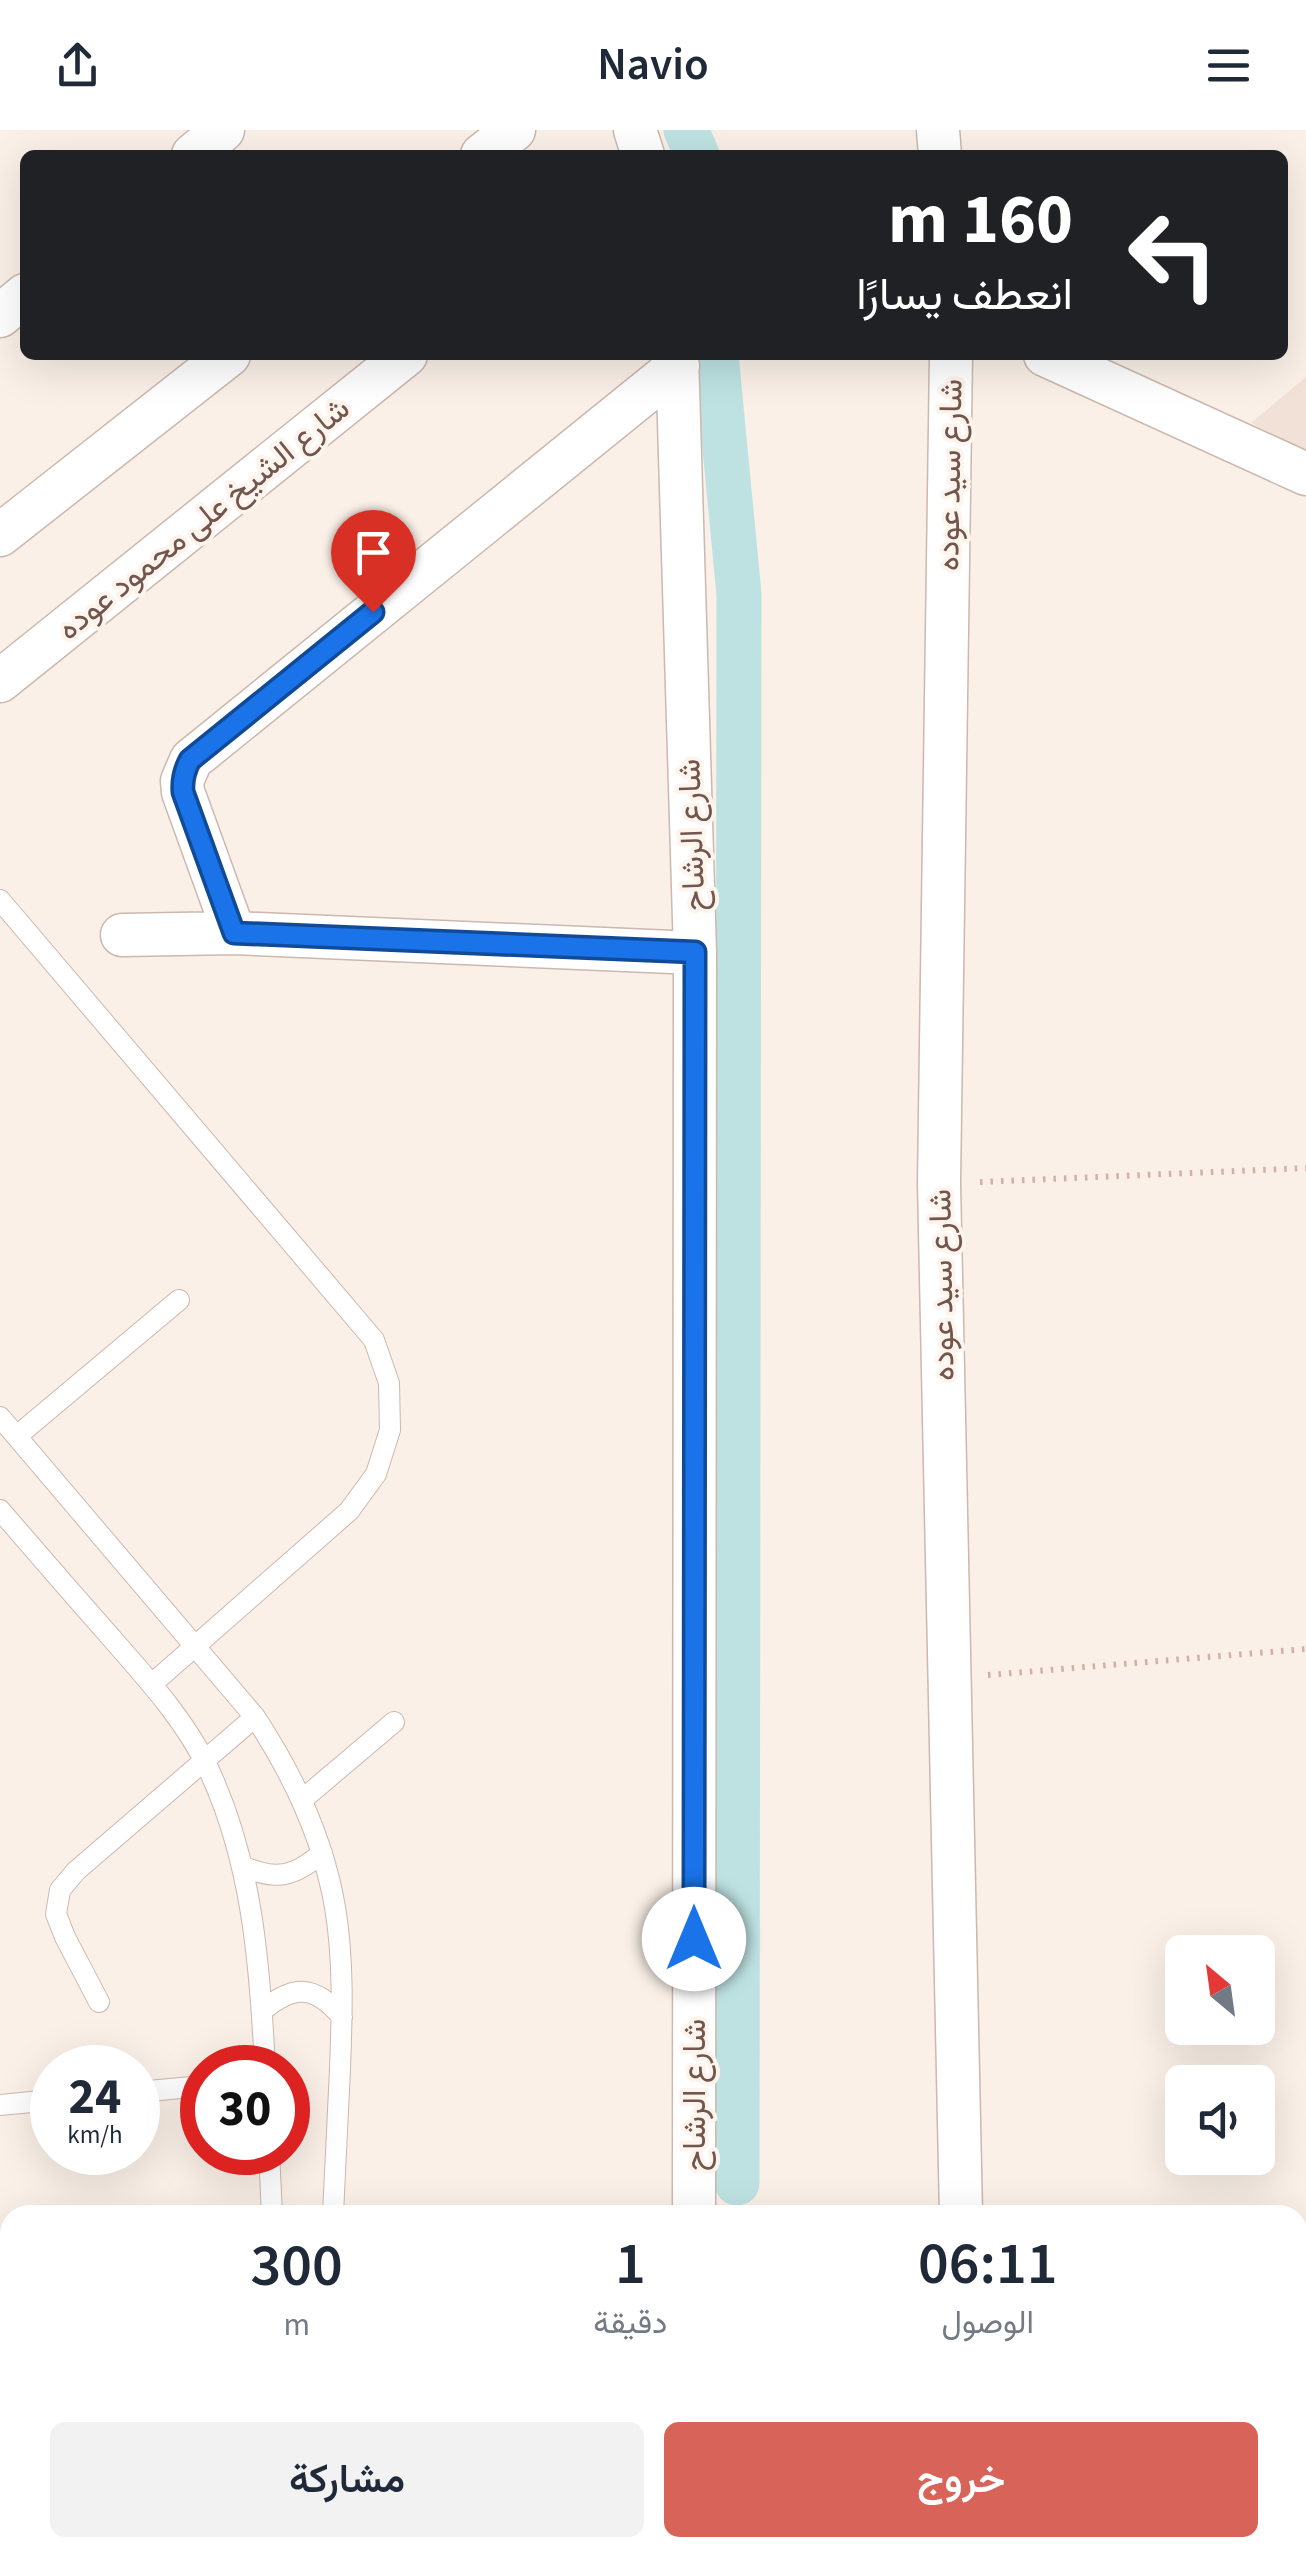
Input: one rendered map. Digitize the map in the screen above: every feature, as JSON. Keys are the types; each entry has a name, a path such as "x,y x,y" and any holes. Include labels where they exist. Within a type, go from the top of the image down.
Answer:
{"street":[{"path":"200,150 224,130"},
{"path":"488,150 514,130"},
{"path":"0,316 20,299"},
{"path":"0,535 223,360"},
{"name":"شارع الشيخ على محمود عوده","path":"0,681 400,360"},
{"name":"شارع سيد عوده","path":"951,360 939,1184 961,2205"},
{"path":"1057,360 1306,474"},
{"path":"234,933 183,792 182,782 190,760 677,361"},
{"name":"شارع الرشاح","path":"677,361 695,952 694,2205"},
{"path":"122,935 234,933 695,952"}],"lane":[{"path":"0,900 374,1340 389,1384 390,1430 376,1474 349,1512 152,1684"},
{"path":"17,1436 179,1300"},
{"path":"0,1417 256,1717 303,1799 322,1853 342,1961 333,2205"},
{"path":"0,1510 152,1684 181,1721 204,1761 220,1795 242,1866 256,1938 264,2045"},
{"path":"99,2002 56,1914 60,1890 76,1871 256,1717"},
{"path":"303,1799 394,1722"},
{"path":"242,1866 262,1874 285,1875 306,1868 322,1853"},
{"path":"262,2011 280,1995 304,1991 326,1999 342,2017"},
{"path":"0,2105 30,2102"},
{"path":"270,2175 272,2205"}],"path":[{"path":"939,1184 1306,1168"},
{"path":"950,1678 1306,1649"}],"shaded area":[{"path":"1306,377 1306,453 1251,423"}],"waterway":[{"path":"686,130 695,150"},
{"path":"716,360 739,594 737,2183"}],"route":[{"path":"373,612 190,760 185,770 183,792 234,933 695,952 694,1939"}]}
